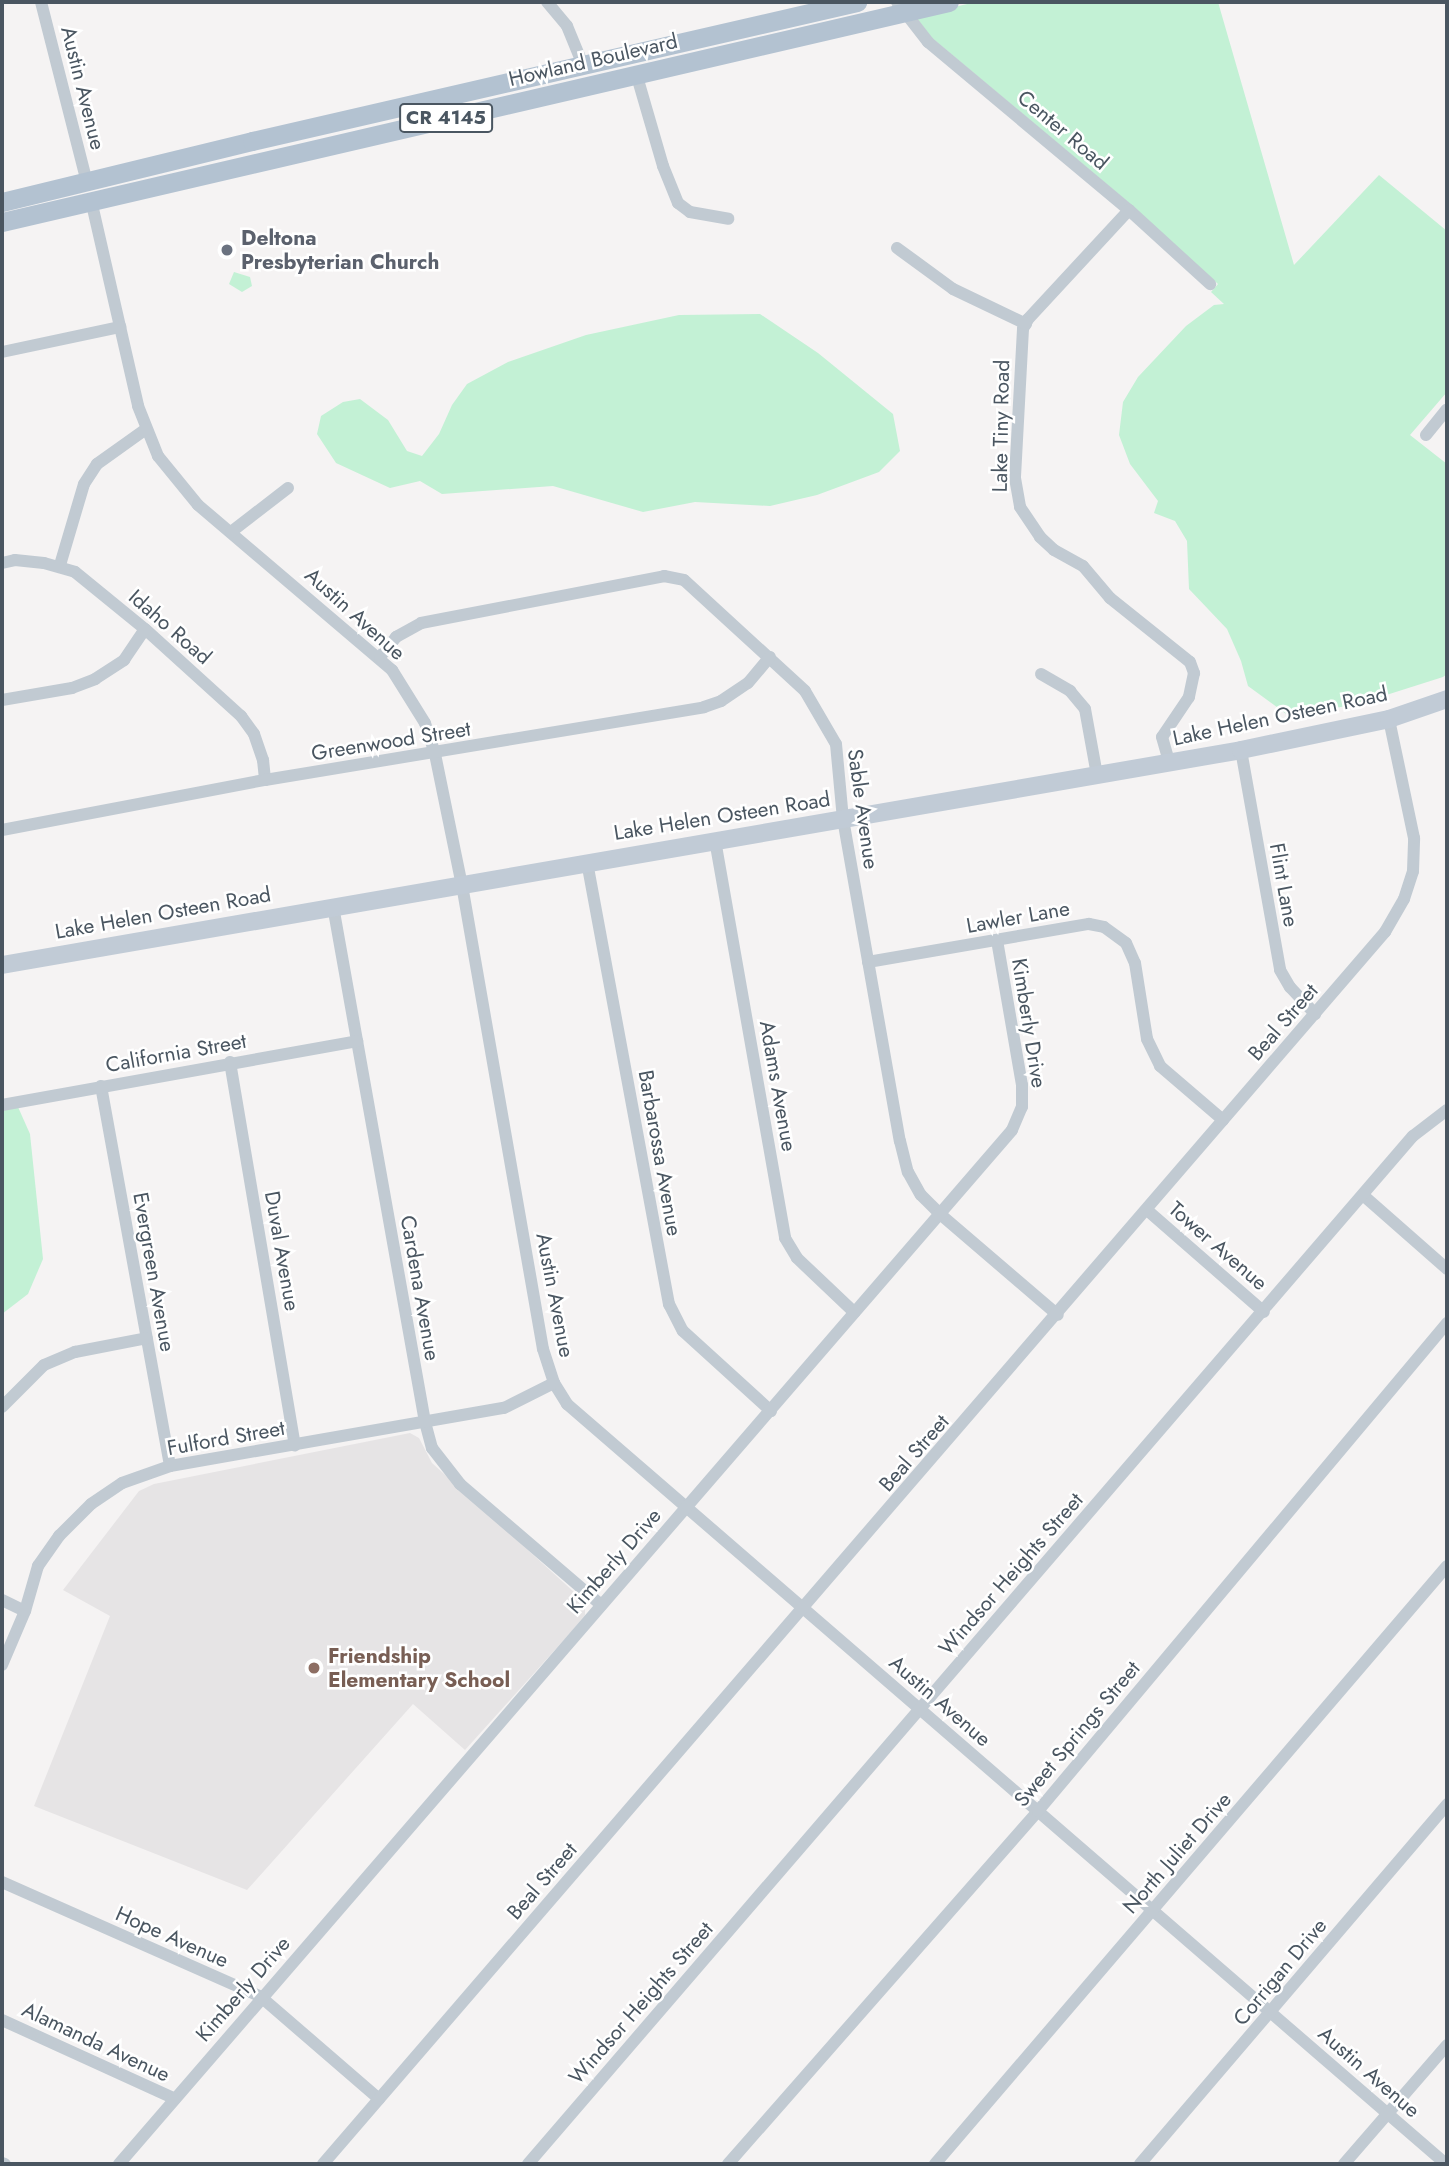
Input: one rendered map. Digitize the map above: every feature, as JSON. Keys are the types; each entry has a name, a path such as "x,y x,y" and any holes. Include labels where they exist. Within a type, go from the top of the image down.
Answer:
{"main road":[{"name":"Howland Boulevard","path":"2,222 252,141 857,2"},
{"name":"Howland Boulevard","path":"2,202 89,192 636,73 901,7 949,2"}],"street":[{"name":"Austin Avenue","path":"41,2 146,429 158,456 181,485 231,532 380,657 415,703 435,754 462,885 543,1349 554,1383 567,1404 805,1607 919,1710 1446,2164"},
{"path":"547,2 567,26 583,65"},
{"name":"Center Road","path":"901,7 928,42 1129,210 1210,284"},
{"path":"636,73 663,166 678,203 690,212 728,219"},
{"path":"897,248 953,289 1026,324 1129,210"},
{"name":"Lake Tiny Road","path":"1026,324 1016,426 1015,478 1020,507 1040,537 1054,550 1083,566 1110,598 1190,662 1195,674 1189,697 1162,737 1169,762"},
{"path":"2,352 120,327"},
{"path":"1426,435 1447,409"},
{"path":"60,565 84,484 97,464 146,429"},
{"path":"231,532 288,488"},
{"name":"Idaho Road","path":"2,563 15,560 60,565 75,572 145,629 241,716 254,734 263,760 265,780"},
{"name":"Sable Avenue","path":"380,657 396,637 421,622 664,576 684,580 770,657 805,691 836,744 843,819 900,1141 908,1172 921,1195 940,1214 1058,1315"},
{"path":"2,700 72,688 95,679 124,660 145,629"},
{"name":"Greenwood Street","path":"2,830 265,780 435,754 704,707 721,701 748,683 770,657"},
{"path":"1041,674 1070,691 1085,709 1097,775"},
{"name":"Lake Helen Osteen Road","path":"2,965 1241,750 1389,719 1447,699"},
{"name":"Beal Street","path":"323,2164 1058,1315 1385,932 1404,899 1413,871 1414,838 1389,719"},
{"name":"Flint Lane","path":"1241,750 1280,970 1290,987 1315,1014"},
{"name":"Adams Avenue","path":"715,840 785,1238 797,1258 854,1312"},
{"name":"Barbarossa Avenue","path":"587,862 669,1304 683,1331 771,1411"},
{"name":"Cardena Avenue","path":"333,906 425,1422 432,1448 460,1484 601,1605"},
{"name":"Lawler Lane","path":"868,962 1089,924 1104,926 1126,943 1135,963 1147,1040 1160,1066 1223,1120"},
{"name":"Kimberly Drive","path":"119,2164 1012,1130 1022,1107 1022,1085 997,940"},
{"name":"California Street","path":"2,1105 357,1041"},
{"name":"Duval Avenue","path":"230,1062 295,1446"},
{"name":"Evergreen Avenue","path":"101,1086 170,1466"},
{"name":"Windsor Heights Street","path":"528,2164 1413,1136 1447,1110"},
{"path":"1364,1196 1447,1269"},
{"name":"Tower Avenue","path":"1147,1210 1264,1312"},
{"name":"Sweet Springs Street","path":"728,2164 1038,1811 1447,1323"},
{"path":"2,1407 44,1365 75,1352 146,1338"},
{"name":"Fulford Street","path":"2,1665 25,1611 38,1566 59,1536 91,1504 122,1483 170,1466 505,1408 554,1383"},
{"name":"North Juliet Drive","path":"935,2164 1447,1566"},
{"path":"2,1601 25,1611"},
{"name":"Corrigan Drive","path":"1140,2164 1447,1804"},
{"name":"Hope Avenue","path":"2,1882 261,1997 379,2099"},
{"name":"Alamanda Avenue","path":"2,2020 175,2099"},
{"path":"1344,2164 1447,2045"}],"shaded area":[{"name":"Friendship Elementary School","path":"410,1433 419,1438 432,1463 585,1602 585,1615 465,1750 413,1704 247,1890 34,1806 110,1616 63,1590 139,1491 154,1484"}],"green space":[{"path":"976,2 1218,2 1294,265 1379,175 1447,231 1447,392 1410,435 1447,464 1447,674 1443,677 1358,704 1289,716 1248,686 1227,629 1189,589 1187,541 1175,521 1154,513 1158,501 1130,464 1119,435 1123,402 1138,377 1186,326 1214,305 1224,304 1211,292 1218,284 1128,202 932,38 915,16"},
{"path":"234,272 250,277 252,286 242,292 229,284"},
{"path":"760,314 818,353 893,414 900,451 879,472 817,495 770,506 695,502 643,512 553,486 442,494 420,481 390,488 336,463 317,434 321,416 343,402 360,399 388,420 407,451 422,456 439,434 452,405 467,384 508,362 586,335 679,315"},
{"path":"18,1107 30,1134 43,1259 28,1294 2,1314 2,1110"}],"place":[{"name":"Deltona Presbyterian Church","path":"227,250"},
{"name":"Friendship Elementary School","path":"314,1668"}]}
